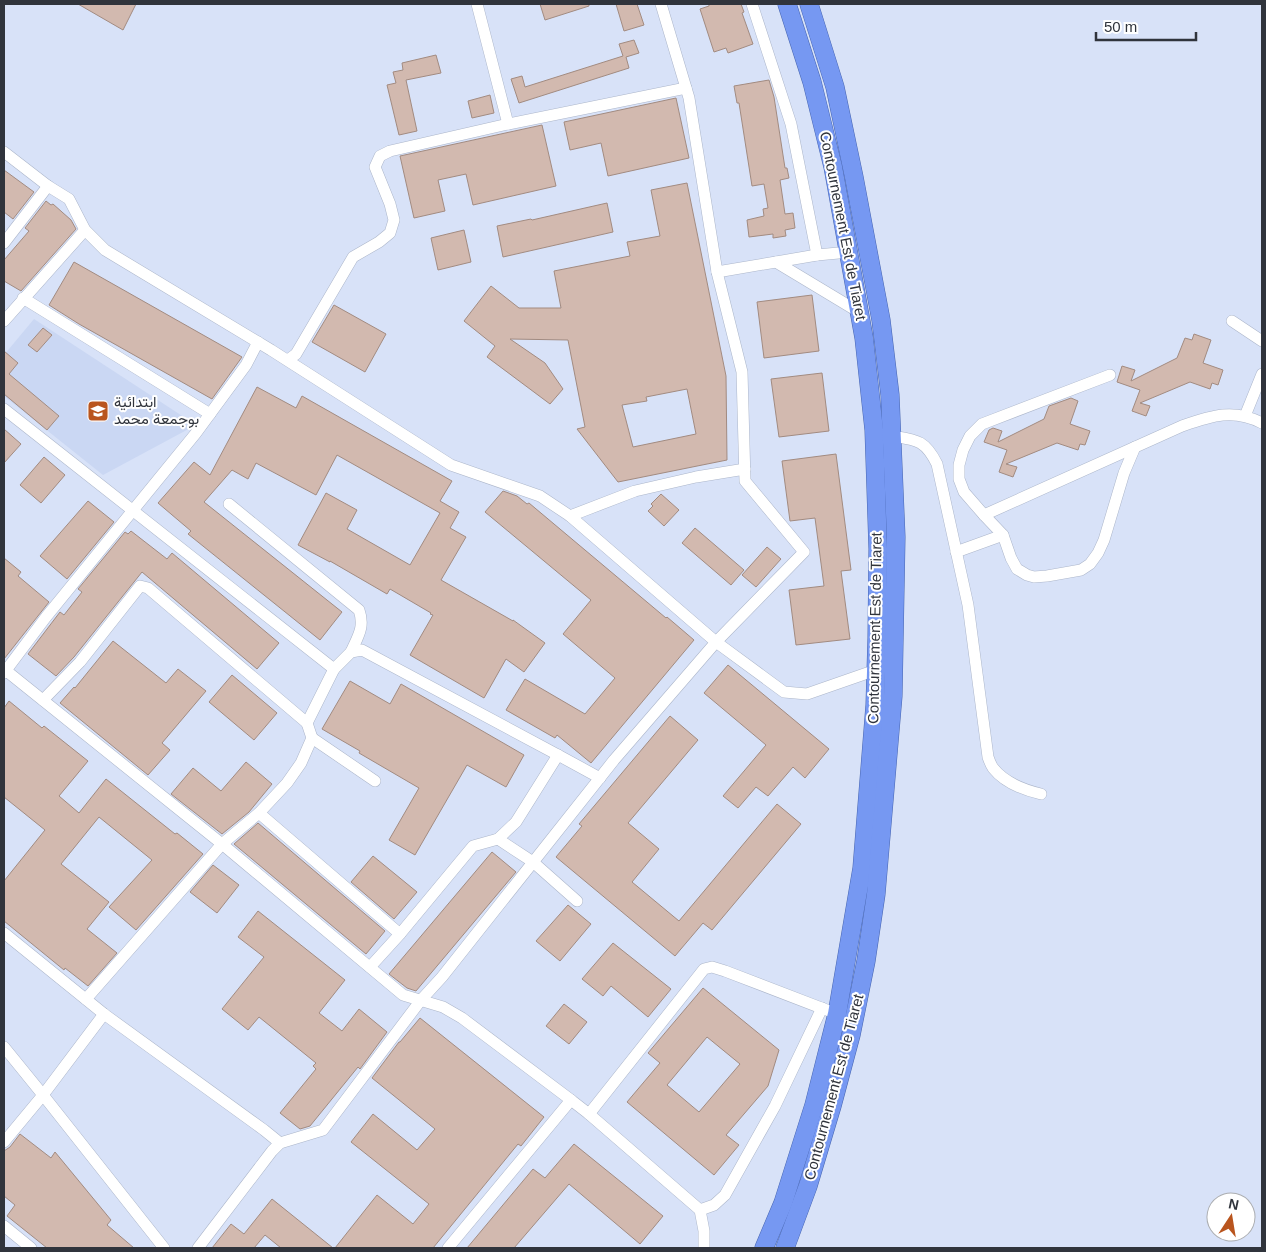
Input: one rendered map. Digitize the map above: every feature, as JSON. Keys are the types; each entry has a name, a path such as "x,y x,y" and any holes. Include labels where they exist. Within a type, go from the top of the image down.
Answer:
{"highway":[{"name":"Contournement Est de Tiaret","path":"764,1248 782,1203 814,1105 829,1011 862,868 876,670 878,549 874,430 864,338 822,117 787,4"},
{"name":"Contournement Est de Tiaret","path":"785,1248 808,1186 832,1106 851,1036 866,961 876,894 893,696 896,537 890,395 882,330 854,177 834,87 809,4"}],"street":[{"path":"476,4 508,124"},
{"path":"198,1248 280,1143 322,1130 421,1000 442,977 600,778 716,642 804,552 745,481 742,372 718,272 689,98 661,4"},
{"path":"752,4 791,124 817,255"},
{"path":"288,360 296,354 353,257 379,242 390,233 394,220 390,204 375,167 380,156 390,151 508,124 686,88"},
{"path":"4,152 48,186 69,199 85,230 105,250 288,360 451,465 540,496 570,516 716,642 784,692 806,694 876,670"},
{"path":"4,243 48,186"},
{"path":"4,321 85,230"},
{"path":"718,272 817,255 849,252"},
{"path":"776,262 859,312"},
{"path":"23,298 210,414"},
{"path":"1232,321 1262,341"},
{"path":"258,342 246,365 196,433 4,671 43,700 222,844 403,995 443,1007 462,1018 589,1114 700,1210 704,1231 704,1248"},
{"path":"1110,375 982,424 970,436 963,450 959,465 959,479 964,492 1003,535 1011,558 1017,568 1027,575 1034,577 1081,570 1090,564 1104,540 1124,473 1135,447"},
{"path":"1245,416 1261,382"},
{"path":"4,409 334,669"},
{"path":"984,515 1182,426 1207,417 1227,414 1245,416 1262,423"},
{"path":"892,436 912,439 922,443 930,451 937,464 968,604 988,757 992,768 1006,780 1023,789 1041,794"},
{"path":"570,516 634,491 696,477 745,469"},
{"path":"229,504 359,610 362,619 360,633 351,652 334,669 307,723"},
{"path":"956,552 1003,535"},
{"path":"43,700 80,662 140,586 148,588 307,723 312,738 375,781"},
{"path":"351,652 362,650 600,778"},
{"path":"86,999 222,844 259,813 287,783 301,763 312,738"},
{"path":"370,967 473,846 498,839 516,822 558,755"},
{"path":"259,813 400,934"},
{"path":"498,839 534,862 577,901"},
{"path":"4,932 104,1014 280,1143"},
{"path":"589,1114 704,969 712,966 829,1011 725,1195 714,1205 700,1210"},
{"path":"4,1142 43,1095 104,1014"},
{"path":"4,1047 164,1248"},
{"path":"448,1248 571,1100"},
{"path":"4,1226 31,1248"}],"shaded area":[{"name":"ابتدائية بوجمعة محمد","path":"34,319 196,425 103,475 4,396 4,355"}],"building":[{"path":"78,4 136,4 123,30"},
{"path":"540,4 589,4 589,6 545,20"},
{"path":"616,4 637,4 644,25 624,31"},
{"path":"709,4 741,4 744,12 742,13 753,44 728,53 726,48 714,52 700,9 709,6"},
{"path":"634,40 639,53 626,57 629,68 519,103 511,79 522,76 525,87 623,56 619,44"},
{"path":"436,55 441,73 406,80 417,131 399,135 387,85 396,83 393,72 403,70 402,63"},
{"path":"769,80 774,97 785,168 787,168 789,178 780,180 785,214 793,213 795,228 785,230 786,236 773,238 773,234 749,237 747,220 764,216 763,209 768,208 764,184 752,186 739,103 737,103 734,86"},
{"path":"490,95 494,113 472,118 468,101"},
{"path":"676,98 689,158 608,176 601,143 570,150 564,122"},
{"path":"542,125 556,186 473,205 466,174 438,180 445,211 414,218 400,156"},
{"path":"4,170 34,192 13,219 4,212"},
{"path":"687,183 726,376 727,460 618,482 577,429 585,427 568,340 510,339 545,363 563,389 550,404 487,357 495,346 464,321 491,286 519,308 561,308 554,271 630,256 627,242 660,236 651,190","holes":["687,389 696,434 633,447 622,405 647,401 646,397"]},
{"path":"46,201 51,205 53,204 71,220 76,229 21,291 4,281 4,260 29,231 25,228"},
{"path":"607,203 613,232 503,257 497,226"},
{"path":"464,230 471,262 438,270 431,238"},
{"path":"74,262 242,357 212,399 49,305"},
{"path":"812,295 819,351 764,358 757,302"},
{"path":"334,305 386,334 365,372 312,342"},
{"path":"43,328 52,335 37,352 28,345"},
{"path":"1194,334 1211,340 1203,363 1223,370 1218,385 1212,383 1210,389 1190,382 1140,403 1150,406 1146,416 1132,411 1140,390 1117,382 1122,366 1135,370 1131,381 1177,358 1185,338 1192,340"},
{"path":"4,351 18,363 9,374 59,416 47,430 4,394"},
{"path":"822,373 829,431 779,437 771,379"},
{"path":"257,387 296,408 302,396 452,481 440,501 459,512 450,528 466,537 441,580 513,620 545,643 524,672 506,659 484,698 410,655 433,615 431,613 390,589 387,594 298,545 326,493 357,510 347,529 410,565 440,513 337,455 316,495 256,463 248,479 232,470 204,502 342,612 320,640 188,534 191,531 158,503 194,462 210,475"},
{"path":"1071,398 1078,401 1070,424 1090,431 1085,445 1080,444 1078,450 1057,443 1006,464 1017,467 1013,477 999,472 1007,450 984,442 989,430 993,428 1002,431 998,442 1044,419 1049,406"},
{"path":"4,429 21,444 4,463"},
{"path":"836,454 851,570 841,571 850,639 796,645 789,590 824,586 815,518 790,521 782,461"},
{"path":"44,457 65,475 41,503 20,485"},
{"path":"503,491 517,496 527,504 529,503 694,640 591,763 557,735 555,738 506,710 525,679 585,714 615,678 563,634 591,600 485,512"},
{"path":"661,494 679,510 664,526 648,511 653,506 651,504"},
{"path":"88,501 114,522 67,579 40,556"},
{"path":"695,528 744,570 731,585 682,543"},
{"path":"131,531 167,559 172,553 279,643 257,669 142,572 74,657 56,676 28,654 60,612 64,615 82,592 78,589 125,532 128,534"},
{"path":"767,547 781,559 756,587 742,575"},
{"path":"4,558 21,572 18,576 49,602 4,659"},
{"path":"113,641 166,683 178,669 206,691 162,743 170,750 148,775 60,703 75,688"},
{"path":"728,665 829,749 805,778 793,767 768,796 756,787 738,808 723,796 766,745 704,693"},
{"path":"232,675 277,713 254,740 209,702"},
{"path":"350,681 390,704 401,684 524,755 506,787 467,765 415,855 389,840 419,788 322,729"},
{"path":"9,701 42,728 44,726 88,761 59,796 79,813 106,779 203,854 136,930 109,907 152,860 99,817 61,864 109,902 87,929 117,953 88,986 65,968 64,970 4,921 4,881 45,830 4,797 4,708"},
{"path":"670,716 698,740 628,823 659,849 632,882 679,921 777,804 801,824 712,930 703,923 675,956 556,857 582,826 579,824"},
{"path":"246,762 272,784 249,812 222,834 171,794 193,768 221,791"},
{"path":"258,823 385,931 366,954 234,844"},
{"path":"492,852 516,872 416,991 407,988 389,974"},
{"path":"373,856 417,892 394,919 351,882"},
{"path":"213,865 239,885 217,913 190,892"},
{"path":"568,905 591,924 560,961 536,941"},
{"path":"258,911 345,980 319,1013 342,1031 359,1009 387,1032 360,1069 358,1067 310,1126 300,1129 280,1113 316,1069 313,1066 316,1063 259,1017 248,1030 222,1009 264,957 238,937"},
{"path":"613,943 671,989 648,1017 611,986 603,996 582,979"},
{"path":"703,988 779,1050 768,1086 726,1135 739,1145 714,1175 627,1102 660,1063 648,1053","holes":["707,1037 740,1064 699,1112 667,1085"]},
{"path":"564,1004 587,1022 569,1044 546,1026"},
{"path":"420,1018 544,1117 521,1146 518,1144 433,1248 335,1248 377,1195 413,1224 429,1204 351,1142 373,1114 417,1150 435,1129 372,1078"},
{"path":"20,1134 51,1158 55,1152 111,1220 107,1225 134,1248 47,1248 7,1216 15,1205 4,1196 4,1151 10,1147"},
{"path":"574,1144 663,1216 640,1244 569,1184 514,1248 467,1248 533,1169 545,1178"},
{"path":"272,1199 333,1248 281,1248 265,1235 254,1248 212,1248 231,1224 244,1234"}],"place":[{"name":"ابتدائية بوجمعة محمد","path":"98,411"}]}
